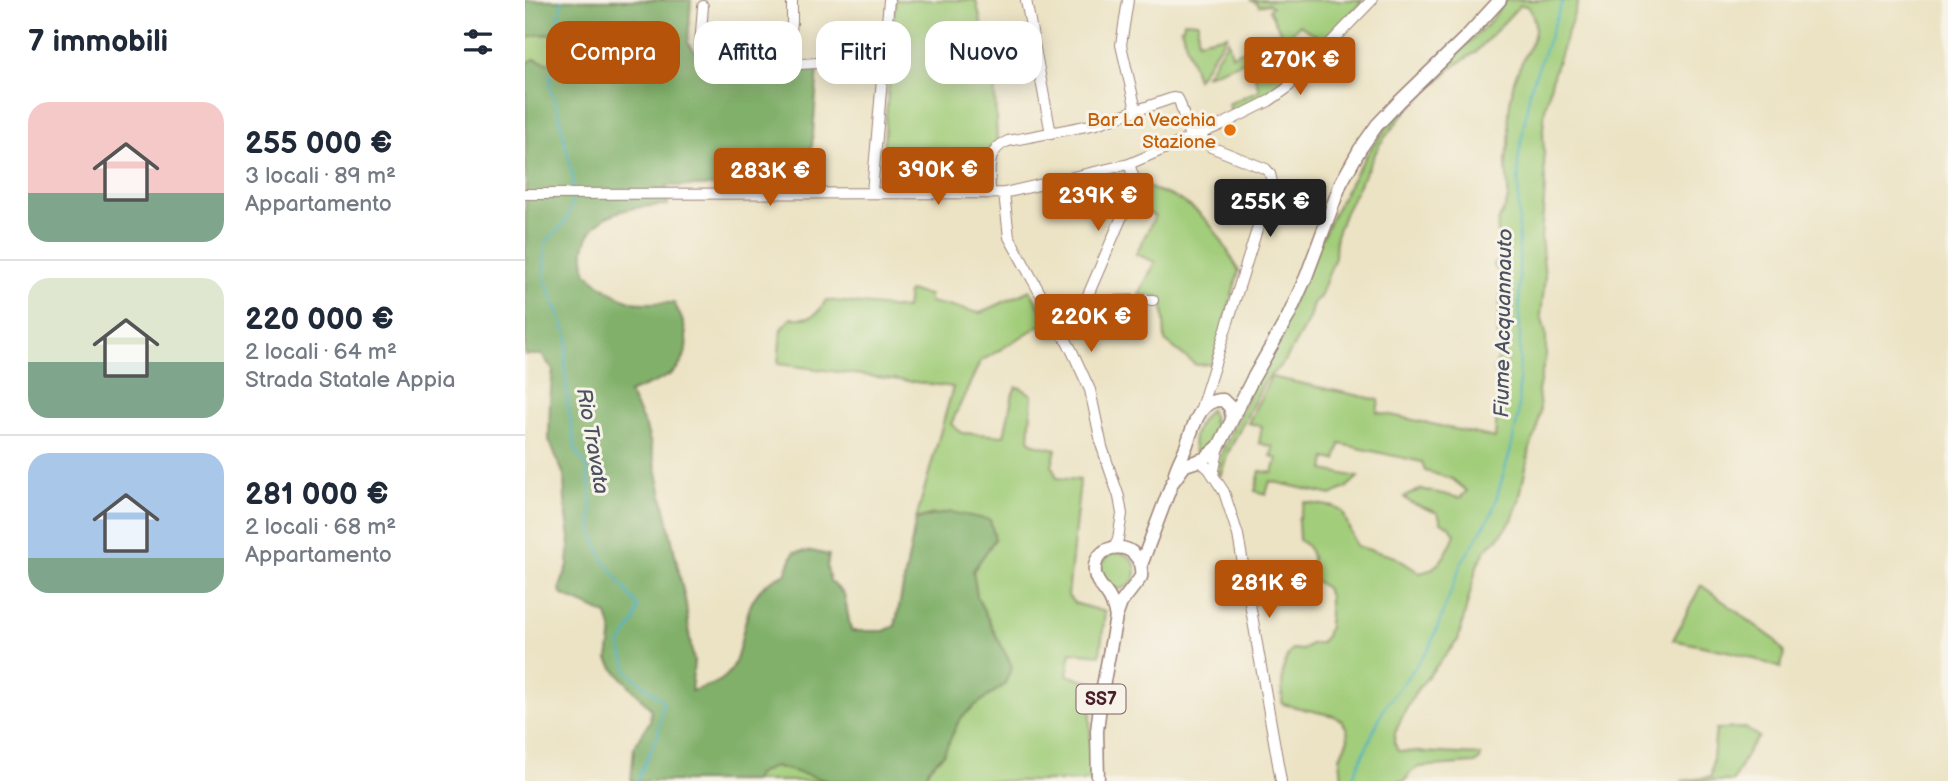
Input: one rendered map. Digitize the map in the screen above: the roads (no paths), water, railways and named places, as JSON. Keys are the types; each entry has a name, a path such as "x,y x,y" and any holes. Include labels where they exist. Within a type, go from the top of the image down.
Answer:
{"main road":[{"path":"1219,446 1288,317 1341,183 1360,149 1399,102 1500,0"},
{"path":"1200,414 1209,404 1223,401 1252,380"},
{"path":"1223,401 1232,418"},
{"name":"SS7","path":"1098,781 1097,731 1116,617 1121,603 1141,577 1141,565 1200,414"},
{"path":"1188,442 1190,456 1198,460"},
{"name":"SS7","path":"1172,483 1185,465 1210,456 1219,446"},
{"path":"1116,617 1113,605 1095,577 1096,562 1107,550 1138,550 1149,543"},
{"path":"1123,549 1136,555 1141,565"},
{"path":"1104,589 1118,594 1131,590"}],"street":[{"path":"792,0 792,21"},
{"path":"887,21 889,0"},
{"path":"1026,0 1051,134"},
{"path":"1128,0 1121,45 1136,110"},
{"path":"525,194 873,191 1004,193 1129,164 1195,137 1269,101 1286,89 1372,0"},
{"path":"702,21 703,6"},
{"path":"873,191 882,84"},
{"path":"990,192 991,162 997,145 1106,121 1173,98 1178,99 1195,137 1210,147 1266,169 1272,179 1200,414"},
{"path":"1085,302 1136,184 1129,164"},
{"path":"1005,218 1010,204 1018,195 1033,186"},
{"path":"1004,193 1009,237 1072,351 1090,390 1102,447 1119,497 1123,549"},
{"path":"1043,302 1153,300"},
{"path":"1209,386 1212,395 1223,401"},
{"path":"1213,475 1219,446"},
{"path":"1198,460 1213,475 1224,492 1238,535 1281,781"}],"waterway":[{"name":"Rio Travata","path":"562,0 553,47 550,87 573,177 573,191"},
{"name":"Fiume Acquannauto","path":"1351,781 1384,708 1430,647 1462,562 1492,513 1510,452 1518,417 1520,351 1518,160 1530,90 1563,0"},
{"name":"Rio Travata","path":"572,196 567,217 545,243 544,278 568,336 565,367 568,406 576,451 587,467 592,531 603,559 638,607 635,621 620,645 628,672 663,701 658,734 637,781"}],"place":[{"name":"Bar La Vecchia Stazione","path":"1230,130"}]}
